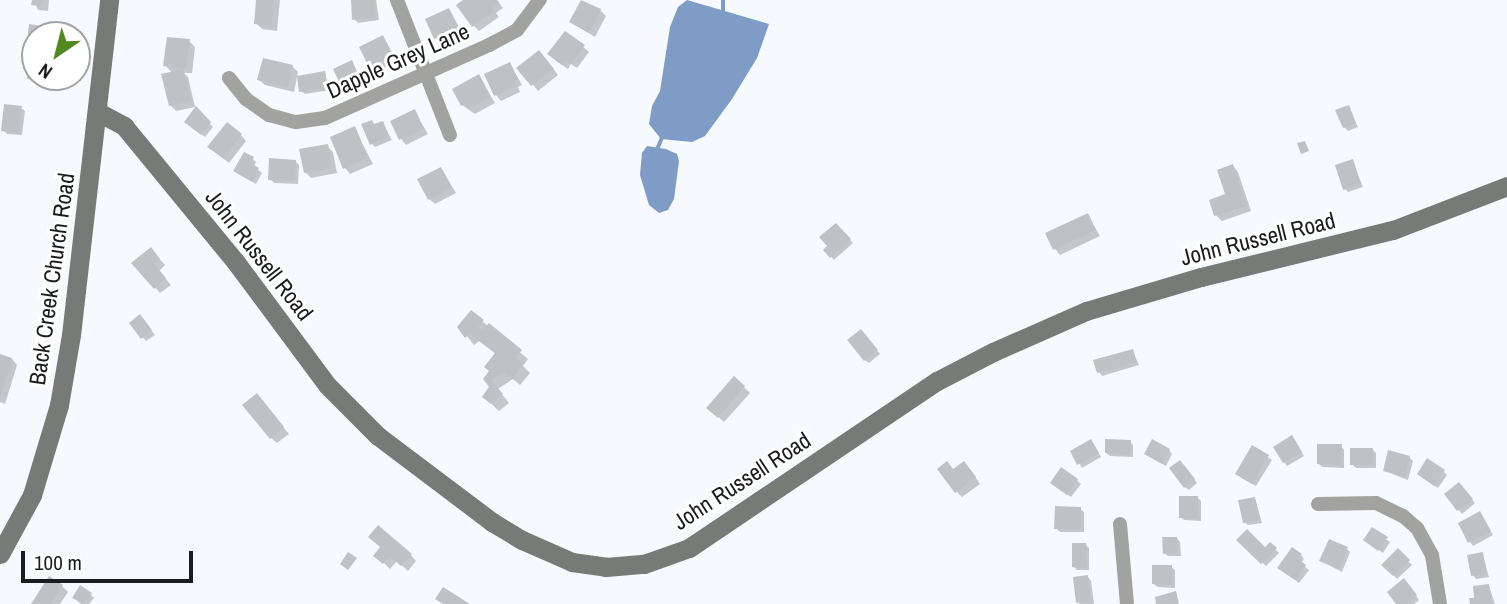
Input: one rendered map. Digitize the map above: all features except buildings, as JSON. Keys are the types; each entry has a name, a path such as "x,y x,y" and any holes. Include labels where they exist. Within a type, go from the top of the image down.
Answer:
{"street":[{"name":"Back Creek Church Road","path":"0,554 32,495 59,405 98,112 109,0"},
{"path":"397,0 450,135"},
{"name":"Dapple Grey Lane","path":"229,78 246,99 269,115 296,121 325,118 517,30 540,0"},
{"name":"John Russell Road","path":"98,112 124,126 235,261 327,385 378,436 482,515 522,540 572,562 606,567 644,564 688,548 937,381 993,352 1086,311 1213,274 1393,230 1507,186"},
{"path":"1318,504 1376,503 1404,516 1417,528 1432,555 1440,604"},
{"path":"1120,524 1127,604"}],"water":[{"path":"687,0 769,24 757,58 732,99 705,136 692,142 661,139 649,124 652,106 660,91 670,27 678,7"},
{"path":"647,146 677,154 679,161 674,199 668,210 659,213 649,205 640,175 642,153"}],"waterway":[{"path":"723,0 723,12"},
{"path":"657,150 663,135"}]}
